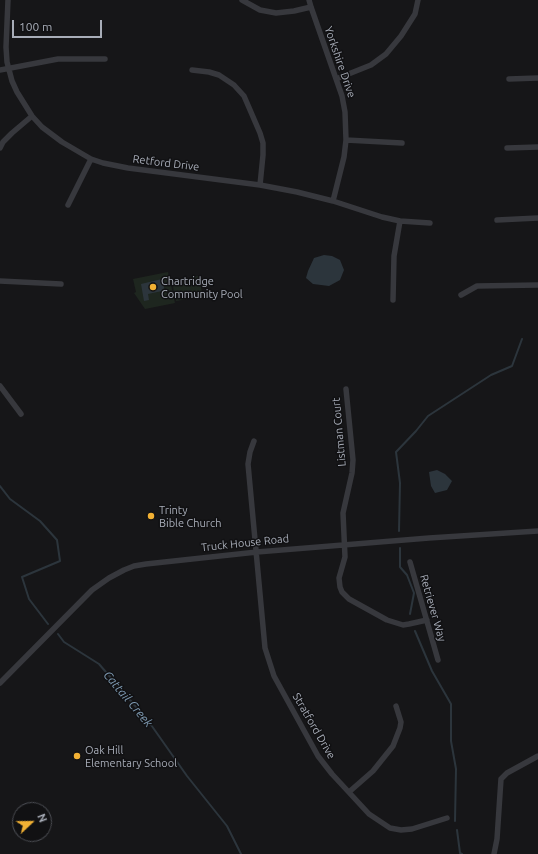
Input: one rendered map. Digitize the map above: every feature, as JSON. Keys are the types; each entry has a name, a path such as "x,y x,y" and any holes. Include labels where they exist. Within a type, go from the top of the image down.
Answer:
{"street":[{"name":"Retford Drive","path":"8,0 6,47 9,68 17,92 32,116 52,135 91,159 128,168 260,185 332,201 400,221 430,223"},
{"path":"242,0 260,10 276,13 294,11 310,6"},
{"name":"Yorkshire Drive","path":"310,0 310,6 342,96 345,112 346,140 344,157 332,201"},
{"path":"336,79 372,65 386,54 401,36 415,14 418,0"},
{"path":"0,70 58,59 105,59"},
{"path":"192,70 209,72 219,76 234,85 244,96 263,143 260,185"},
{"path":"508,79 538,78"},
{"path":"0,148 8,138 32,116"},
{"path":"346,140 402,143"},
{"path":"506,148 538,147"},
{"path":"68,205 91,159"},
{"path":"497,220 538,218"},
{"path":"393,300 394,256 400,221"},
{"path":"0,281 61,284"},
{"path":"461,296 477,286 538,284"},
{"path":"0,386 21,414"},
{"name":"Listman Court","path":"346,389 353,460 350,486 345,500 343,513 345,557 339,578 342,592 387,620 395,623 403,625 427,620"},
{"name":"Stratford Drive","path":"254,441 248,464 265,648 274,676 318,756 332,774 369,814 390,828 400,830 412,830 447,818"},
{"name":"Truck House Road","path":"0,683 92,590 124,570 146,564 257,552 345,544 538,531"},
{"name":"Retriever Way","path":"410,562 438,660"},
{"path":"349,792 373,771 393,746 401,722 396,706"},
{"path":"494,854 497,839 501,779 538,756"}],"shaded area":[{"path":"324,255 332,256 340,260 344,270 340,280 329,286 313,284 306,278 314,258"},
{"path":"168,272 175,303 145,309 134,293 136,292 133,279"},
{"path":"198,276 202,292 188,295 188,299 176,301 172,282"},
{"name":"Chartridge Community Pool","path":"162,279 165,292 162,291 148,294 149,300 144,301 141,284"},
{"path":"437,470 445,474 452,481 447,490 435,493 431,486 429,472"}],"waterway":[{"path":"399,531 400,483 396,452 428,416 491,375 512,366 522,339"},
{"name":"Cattail Creek","path":"0,486 10,499 40,521 57,540 60,561 22,577 29,599 48,624"},
{"path":"400,548 400,567 407,575 414,593 410,614"},
{"path":"415,631 432,671 451,704 451,741 456,769 455,821"},
{"name":"Cattail Creek","path":"58,634 64,642 99,664 149,722 187,776 227,826 241,854"},
{"path":"457,830 460,853 462,854"}],"place":[{"name":"Chartridge Community Pool","path":"153,287"},
{"name":"Trinty Bible Church","path":"151,516"},
{"name":"Oak Hill Elementary School","path":"77,756"}]}
